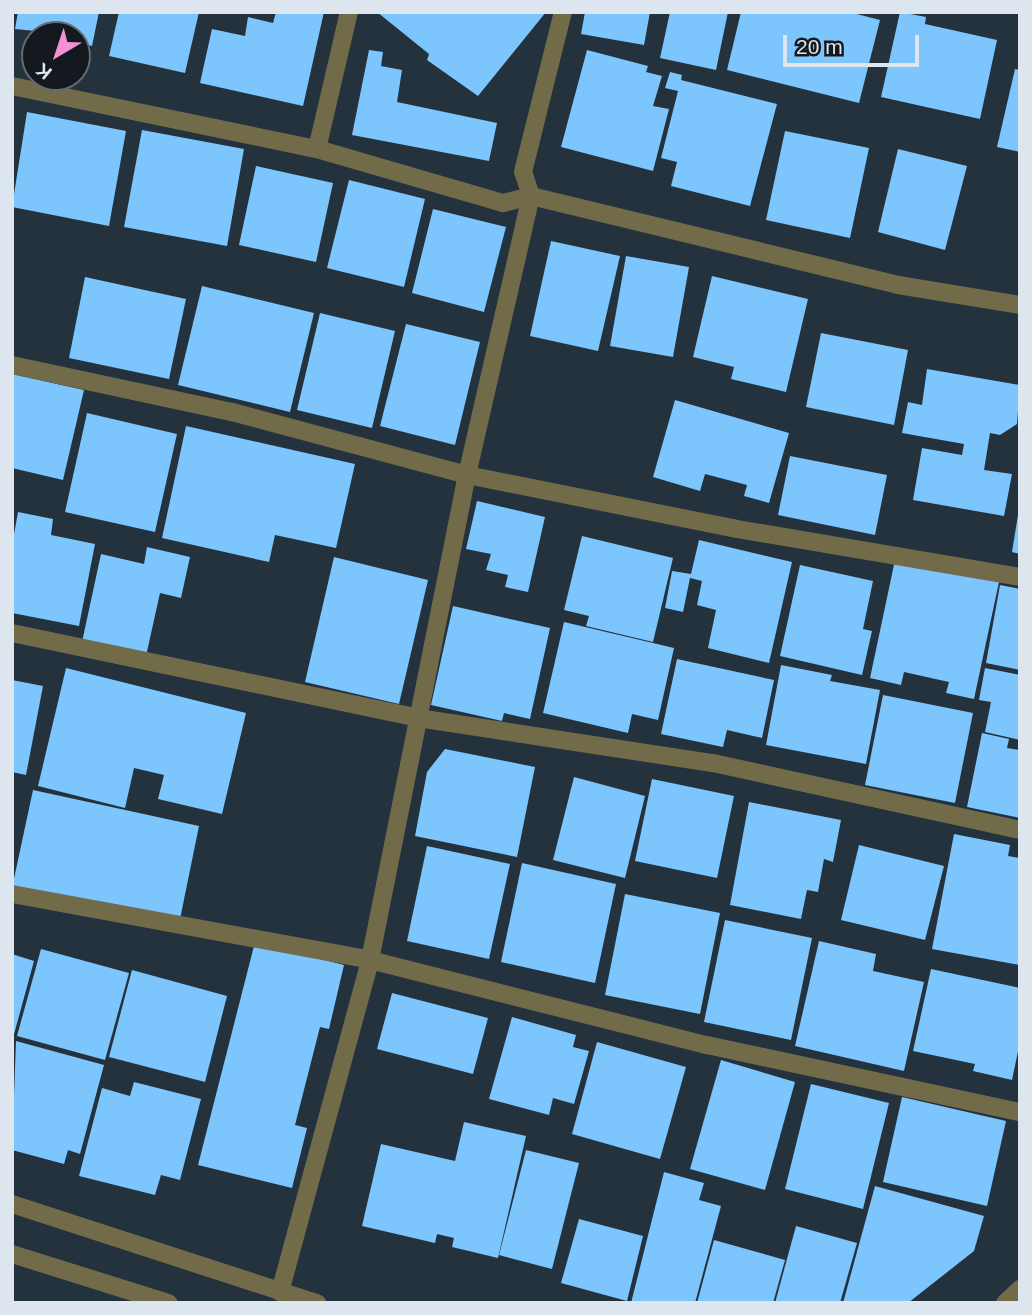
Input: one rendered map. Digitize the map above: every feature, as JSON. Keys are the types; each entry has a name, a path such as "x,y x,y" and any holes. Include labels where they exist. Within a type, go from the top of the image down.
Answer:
{"street":[{"path":"317,149 349,12"},
{"path":"280,1292 370,960 467,475 531,196 523,172 563,12"},
{"path":"12,86 317,149 503,203 531,196 898,285 1020,305"},
{"path":"12,365 232,412 467,475 737,529 1020,577"},
{"path":"12,633 418,718 713,762 1020,830"},
{"path":"12,894 370,960 707,1045 1020,1112"},
{"path":"12,1204 317,1303"},
{"path":"12,1254 168,1303"},
{"path":"1005,1303 1020,1289"},
{"path":"1018,1303 1020,1295"}],"building":[{"path":"18,12 99,12 92,46 91,21 21,21 21,30 15,29"},
{"path":"119,12 199,12 185,73 109,56"},
{"path":"276,12 324,12 303,106 200,83 212,29 245,36 248,17 273,23"},
{"path":"377,12 546,12 478,96 427,60 429,54"},
{"path":"585,12 650,12 644,45 581,34"},
{"path":"670,12 728,12 716,70 660,58"},
{"path":"741,12 849,12 880,20 859,103 727,70"},
{"path":"900,12 926,17 925,24 997,40 980,119 881,97"},
{"path":"369,50 383,52 381,66 402,70 397,102 497,123 489,161 352,135"},
{"path":"587,50 648,66 646,72 662,76 653,106 669,109 653,171 561,147"},
{"path":"1015,69 1020,70 1020,152 997,147"},
{"path":"670,72 682,75 681,80 777,104 750,206 671,186 677,162 661,158 678,91 665,88"},
{"path":"27,112 126,131 109,226 12,207"},
{"path":"142,130 244,149 227,246 124,227"},
{"path":"785,131 869,148 850,238 766,220"},
{"path":"898,149 967,166 945,250 878,232"},
{"path":"256,166 333,183 316,262 239,245"},
{"path":"349,180 425,199 404,287 327,268"},
{"path":"433,209 506,227 484,312 412,293"},
{"path":"551,241 620,256 598,351 530,336"},
{"path":"626,256 689,267 673,357 610,346"},
{"path":"712,276 808,299 786,392 731,379 734,367 693,357"},
{"path":"85,277 186,299 169,379 69,358"},
{"path":"202,286 314,313 290,412 178,385"},
{"path":"320,313 395,331 372,428 297,410"},
{"path":"406,324 480,342 455,445 380,426"},
{"path":"821,333 908,350 894,425 806,407"},
{"path":"927,369 1020,385 1017,424 1000,435 990,433 984,470 1012,474 1004,516 913,500 922,448 962,455 964,444 902,433 908,402 922,405"},
{"path":"12,374 84,390 63,480 12,468"},
{"path":"675,400 789,433 769,503 744,496 747,485 705,474 700,491 653,477"},
{"path":"87,413 177,434 155,532 65,512"},
{"path":"186,426 355,464 336,548 275,535 269,562 162,538"},
{"path":"790,456 887,475 875,535 778,515"},
{"path":"477,501 545,517 528,592 505,587 508,575 486,570 491,554 466,549"},
{"path":"18,512 53,519 51,535 95,544 79,626 12,613 12,545"},
{"path":"1020,515 1020,554 1012,552"},
{"path":"582,536 673,558 653,642 586,626 589,616 564,610"},
{"path":"699,540 792,562 769,663 708,648 716,610 697,605 702,581 690,578 683,612 665,608 672,571 691,574"},
{"path":"147,547 190,557 181,598 160,593 146,656 82,642 101,554 144,564"},
{"path":"334,557 428,580 399,704 305,682"},
{"path":"895,560 999,582 974,699 946,693 949,682 904,672 901,685 870,678"},
{"path":"800,565 873,581 863,629 872,631 862,675 780,656"},
{"path":"1000,585 1020,589 1020,670 986,663"},
{"path":"453,606 550,628 530,719 504,713 502,721 431,705"},
{"path":"564,622 674,648 658,720 632,714 628,733 543,713"},
{"path":"677,659 774,680 762,738 727,730 723,747 661,734"},
{"path":"781,665 832,675 830,681 880,690 866,764 766,745"},
{"path":"66,668 246,713 222,814 158,799 164,775 134,768 125,808 38,786"},
{"path":"985,668 1020,675 1020,740 985,732 991,702 979,700"},
{"path":"12,680 43,686 26,775 12,772"},
{"path":"883,695 973,713 955,803 865,785"},
{"path":"982,733 1009,739 1007,748 1020,750 1020,818 967,807"},
{"path":"445,749 535,767 517,857 415,836 427,772"},
{"path":"574,777 645,796 625,878 553,860"},
{"path":"652,779 734,796 717,878 635,861"},
{"path":"33,790 199,826 179,924 12,888"},
{"path":"749,802 841,820 833,862 824,859 818,892 807,890 801,919 730,905"},
{"path":"954,834 1010,845 1008,856 1020,858 1020,965 932,949"},
{"path":"859,845 944,866 925,940 841,920"},
{"path":"427,846 510,864 489,959 407,941"},
{"path":"522,863 616,884 595,983 501,962"},
{"path":"625,894 720,913 700,1014 605,995"},
{"path":"725,920 812,938 791,1040 704,1022"},
{"path":"819,941 876,954 873,971 924,982 904,1071 795,1046"},
{"path":"255,942 344,965 329,1029 320,1027 295,1125 307,1128 292,1188 198,1165"},
{"path":"41,949 129,973 105,1060 17,1036"},
{"path":"12,954 34,961 13,1038 12,1038"},
{"path":"931,969 1020,988 1020,1042 1012,1080 973,1071 975,1064 913,1051"},
{"path":"132,970 227,996 205,1082 109,1057"},
{"path":"392,993 488,1018 473,1074 377,1049"},
{"path":"512,1017 576,1035 573,1047 589,1051 574,1104 553,1098 549,1115 489,1099"},
{"path":"16,1041 104,1065 80,1154 68,1150 64,1164 12,1150"},
{"path":"597,1042 686,1067 660,1159 572,1134"},
{"path":"721,1060 795,1082 765,1190 690,1169"},
{"path":"134,1082 201,1099 180,1180 161,1175 155,1195 79,1176 102,1088 130,1096"},
{"path":"811,1084 889,1103 863,1209 785,1189"},
{"path":"902,1097 1006,1121 987,1206 883,1182"},
{"path":"464,1122 526,1136 498,1258 452,1247 454,1238 437,1234 435,1243 362,1226 381,1144 455,1161"},
{"path":"526,1150 579,1163 552,1269 499,1255"},
{"path":"664,1172 704,1183 699,1200 721,1206 695,1303 631,1303"},
{"path":"875,1186 984,1216 974,1251 908,1303 843,1303"},
{"path":"579,1219 643,1236 627,1301 561,1283"},
{"path":"796,1226 857,1243 840,1303 775,1303"},
{"path":"714,1240 785,1260 773,1303 697,1303"}]}
